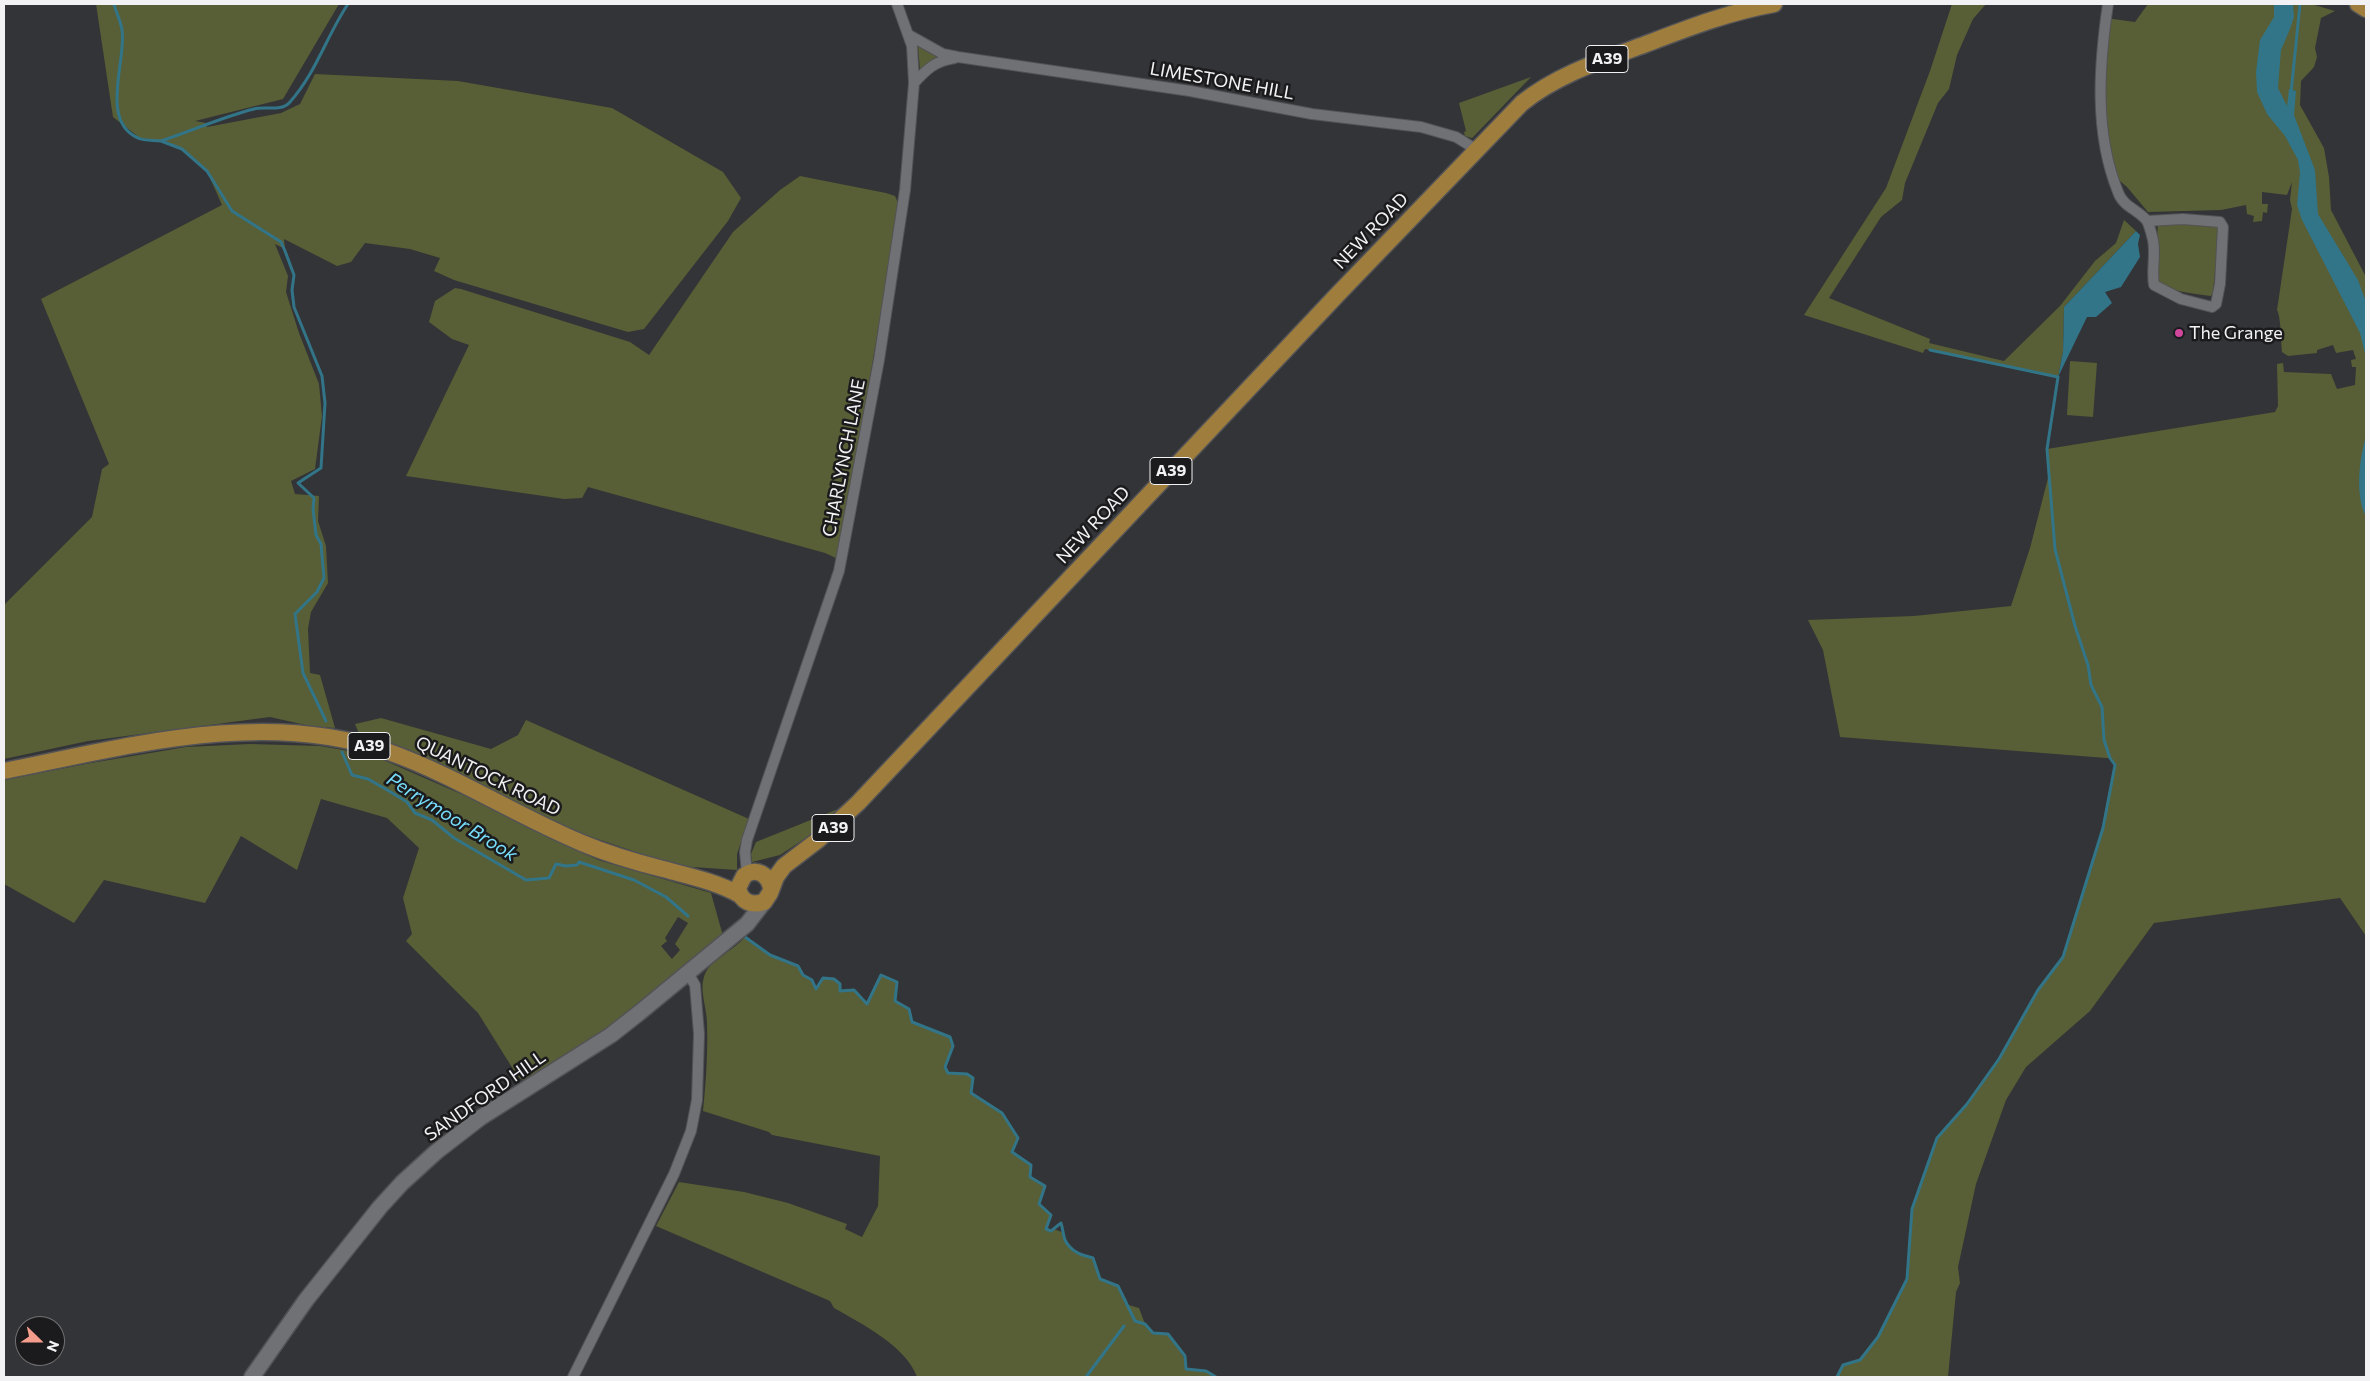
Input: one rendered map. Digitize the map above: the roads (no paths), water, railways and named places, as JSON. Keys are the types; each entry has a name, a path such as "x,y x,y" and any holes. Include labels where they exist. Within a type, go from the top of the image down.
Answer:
{"main road":[{"path":"2358,4 2366,9"},
{"name":"A39","path":"1477,150 1522,103 1558,78 1714,19 1764,5"},
{"name":"NEW ROAD","path":"749,874 794,856 818,840 858,803 1477,150"},
{"name":"QUANTOCK ROAD","path":"4,771 127,747 198,736 254,732 326,737 362,744 404,758 440,773 543,825 600,850 712,883 741,897"},
{"name":"NEW ROAD","path":"767,895 776,877 794,856"},
{"path":"739,930 743,913 738,888 749,874 768,878 767,895"},
{"name":"QUANTOCK ROAD","path":"712,883 749,874"},
{"name":"A39","path":"741,897 753,904 767,895"},
{"name":"SANDFORD HILL","path":"252,1377 312,1293 380,1207 402,1183 436,1152 480,1118 611,1035 739,930 753,917 767,895"}],"street":[{"name":"CHARLYNCH LANE","path":"749,874 745,852 747,840 831,597 844,551 879,360 905,190 914,83 914,57 909,35 898,4"},
{"path":"2108,4 2102,62 2101,96 2104,144 2118,194 2129,208 2147,221 2153,238 2152,271 2154,285 2164,292 2181,299 2212,307 2216,304 2220,284 2223,227 2220,222 2182,219 2147,221"},
{"name":"LIMESTONE HILL","path":"909,35 943,54 1190,90 1312,114 1421,127 1456,137 1477,150"},
{"name":"LIMESTONE HILL","path":"914,83 928,68 938,61 958,57"},
{"path":"573,1377 670,1182 691,1132 697,1100 699,1034 695,985 688,973"}],"water":[{"path":"2274,4 2293,4 2294,17 2281,50 2278,88 2287,106 2289,89 2296,91 2294,115 2315,170 2318,214 2358,280 2366,302 2366,358 2360,333 2302,220 2297,205 2300,173 2298,160 2285,136 2267,114 2257,92 2256,72 2260,40 2274,17"},
{"path":"2136,231 2140,235 2138,244 2140,257 2121,287 2105,292 2112,303 2096,317 2087,317 2058,377 2063,352 2064,307"},
{"path":"2366,436 2366,517 2360,498 2359,477"}],"waterway":[{"path":"114,4 121,23 123,42 117,88 117,104 120,118 126,130 138,138 161,141"},
{"name":"Perrymoor Brook","path":"326,721 303,673 295,614 317,592 324,578 321,544 316,535 313,509 314,498 298,483 321,468 325,403 322,376 294,307 292,290 294,275 281,242 232,211 207,171 182,149 161,141 242,112 258,108 278,108 287,105 307,79 348,4"},
{"path":"2291,93 2300,4"},
{"path":"1837,1377 1843,1365 1860,1360 1878,1337 1907,1279 1912,1209 1937,1138 1967,1104 1999,1059 2038,990 2063,957 2103,828 2115,765 2110,758 2104,740 2102,707 2091,685 2088,665 2075,626 2055,549 2047,449 2058,377 1930,350"},
{"name":"Perrymoor Brook","path":"342,752 352,775 368,779 389,791 407,802 415,813 432,820 454,838 526,880 549,878 556,864 566,866 577,865 579,862 634,880 666,897 688,916"},
{"name":"Perrymoor Brook","path":"745,937 770,955 798,966 803,975 812,980 816,989 823,978 834,979 840,984 840,991 854,990 867,1004 881,975 897,982 895,1001 909,1009 912,1022 950,1037 953,1046 945,1067 948,1073 967,1074 973,1078 971,1093 1002,1113 1018,1138 1012,1152 1031,1165 1030,1177 1045,1186 1039,1204 1051,1215 1046,1229 1051,1231 1061,1223 1067,1244 1084,1256 1093,1258 1100,1279 1118,1286 1135,1321 1145,1324 1153,1333 1168,1334 1185,1356 1186,1369 1206,1371 1216,1377"},
{"path":"1086,1377 1124,1326"}],"place":[{"name":"The Grange","path":"2179,333"}]}
